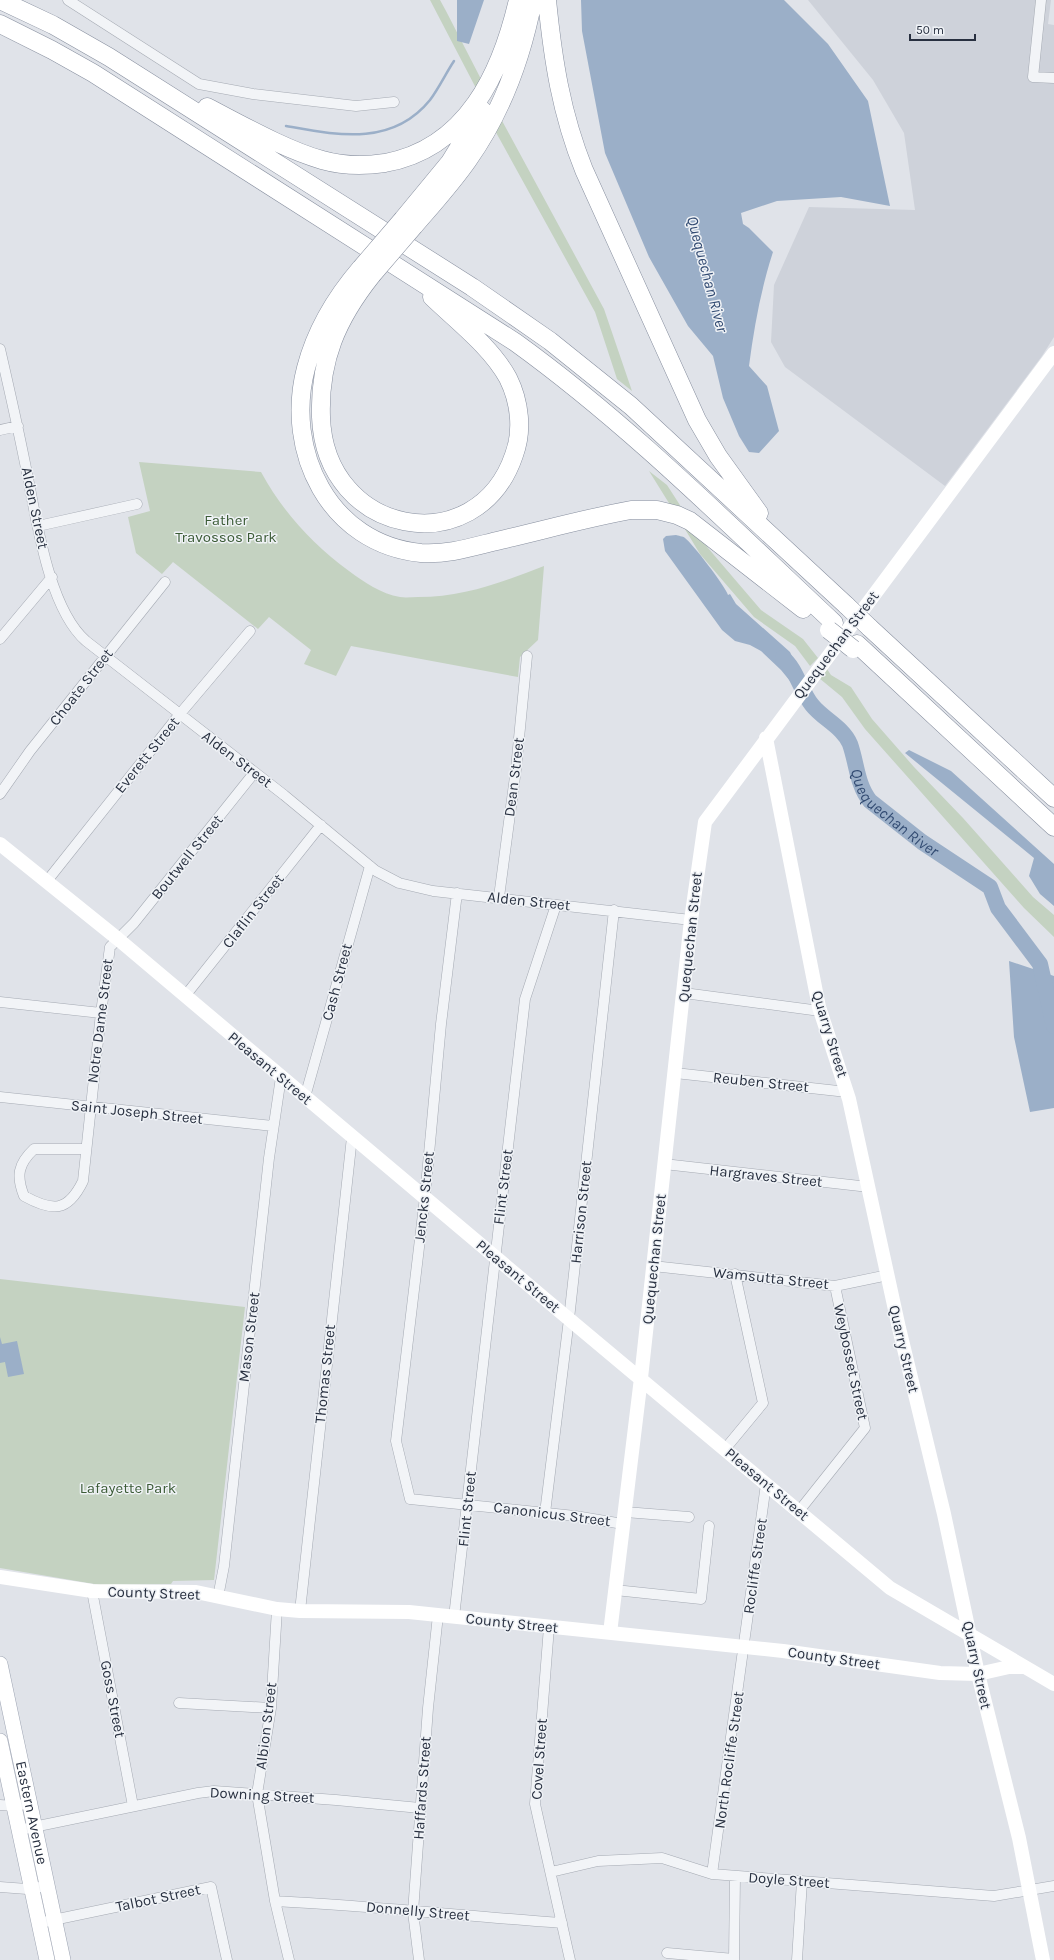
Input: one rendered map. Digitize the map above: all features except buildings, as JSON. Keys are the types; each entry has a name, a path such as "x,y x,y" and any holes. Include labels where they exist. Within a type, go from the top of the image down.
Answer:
{"highway":[{"path":"0,0 67,32 122,65 498,305 550,341 623,399 643,417 1054,798"},
{"path":"122,65 304,154 327,161 349,165 371,165 393,161 428,148 487,105 520,56 534,0"},
{"path":"547,0 560,96 575,147 672,367 697,420 718,456 786,549"},
{"path":"516,7 498,62 487,105 464,165 409,223 367,271 337,299 318,332 302,385 300,412 304,447 317,481 330,503 354,527 381,543 402,550 433,553 468,548 631,510 643,509 669,512 690,521 832,626"},
{"path":"0,24 52,50 93,73 399,267 534,356 589,398 635,438 832,626 918,701 1054,827"},
{"path":"367,271 335,334 327,358 320,403 322,435 327,455 336,474 348,491 376,513 390,518 415,523 434,523 453,518 479,505 494,491 506,474 518,440 520,423 518,407 508,378 493,357 399,267"}],"main road":[{"name":"Quequechan Street","path":"610,1633 641,1378 691,920 705,822 766,738 1054,353"},
{"name":"Quarry Street","path":"766,738 820,1011 847,1092 978,1674 1019,1838 1043,1960"},
{"name":"Pleasant Street","path":"0,844 118,938 569,1320 641,1378 890,1588 1054,1684"},
{"name":"County Street","path":"0,1577 92,1591 179,1591 204,1593 277,1609 300,1611 382,1611 438,1615 745,1647 940,1673 978,1674 1009,1667 1024,1667"},
{"name":"Eastern Avenue","path":"0,1664 63,1960"},
{"name":"Eastern Avenue","path":"0,1741 7,1805 19,1830 47,1960"}],"street":[{"path":"68,0 199,84 253,94 356,106 394,102"},
{"path":"1041,0 1033,77 1054,78"},
{"name":"Alden Street","path":"0,349 18,426 38,526 52,577 64,610 76,631 86,641 387,878 405,885 433,891 614,910 691,920"},
{"path":"0,430 18,426"},
{"path":"38,526 137,504"},
{"path":"0,639 52,577"},
{"name":"Choate Street","path":"0,794 30,751 165,582"},
{"name":"Everett Street","path":"46,881 179,715 250,631"},
{"name":"Dean Street","path":"499,898 516,769 527,656"},
{"name":"Boutwell Street","path":"118,938 134,923 254,773"},
{"name":"Claflin Street","path":"185,996 321,826"},
{"name":"Cash Street","path":"305,1097 370,866"},
{"name":"Jencks Street","path":"410,1499 396,1441 425,1197 441,1024 457,893"},
{"name":"Flint Street","path":"454,1617 468,1504 494,1256 525,999 556,904"},
{"name":"Harrison Street","path":"546,1512 569,1320 614,910"},
{"name":"Notre Dame Street","path":"86,1149 110,947 118,938"},
{"path":"684,994 820,1011"},
{"path":"0,1002 101,1013"},
{"name":"Reuben Street","path":"675,1073 847,1092"},
{"name":"Mason Street","path":"218,1597 224,1566 237,1438 281,1077"},
{"name":"Saint Joseph Street","path":"0,1097 274,1126"},
{"name":"Thomas Street","path":"300,1611 352,1137"},
{"path":"34,1149 86,1149 83,1181 76,1196 68,1203 60,1206 41,1206 24,1196 19,1183 19,1170 26,1157 34,1149"},
{"name":"Hargraves Street","path":"664,1164 869,1187"},
{"name":"Wamsutta Street","path":"653,1266 835,1286 888,1275"},
{"path":"725,1449 763,1403 735,1274"},
{"name":"Weybosset Street","path":"799,1511 865,1428 835,1286"},
{"name":"Rocliffe Street","path":"745,1647 766,1484"},
{"name":"Canonicus Street","path":"410,1499 624,1518 689,1518"},
{"path":"615,1590 701,1599 709,1526"},
{"name":"Goss Street","path":"92,1591 133,1806"},
{"name":"Albion Street","path":"277,1609 271,1708 257,1794 275,1901 289,1960"},
{"name":"Haffards Street","path":"419,1960 413,1912 420,1808 438,1615"},
{"name":"Covel Street","path":"549,1627 535,1804 570,1960"},
{"name":"North Rocliffe Street","path":"712,1874 745,1647"},
{"path":"179,1703 271,1708"},
{"name":"Downing Street","path":"19,1830 214,1791 420,1808"},
{"path":"7,1805 29,1803"},
{"name":"Doyle Street","path":"551,1872 598,1861 662,1858 712,1874 994,1896 1054,1886"},
{"path":"667,1953 734,1959 735,1876"},
{"path":"797,1960 802,1881"},
{"path":"0,1887 32,1889 47,1886"},
{"name":"Talbot Street","path":"54,1920 211,1887 227,1960"},
{"name":"Donnelly Street","path":"275,1901 357,1905 413,1912 562,1923"},
{"path":"39,1923 54,1920"}],"shaded area":[{"path":"808,0 1051,0 1048,24 1054,25 1054,337 1042,356 945,486 785,367 771,342 774,285 809,207 915,210 904,133 873,80"}],"green space":[{"path":"430,0 440,0 446,11 483,83 478,92"},
{"path":"500,117 604,309 632,391 617,379 595,312 493,127"},
{"name":"Father Travossos Park","path":"139,462 261,472 289,514 299,526 335,561 379,590 400,597 435,596 482,588 544,566 538,640 520,657 518,677 351,646 336,676 304,664 311,650 269,617 258,629 173,562 162,574 136,553 128,517 150,511"},
{"path":"649,471 667,485 687,516 672,508"},
{"path":"677,516 691,523 708,548 761,610 803,639 818,658 810,666 795,646 754,617 700,554"},
{"path":"827,669 831,675 851,687 872,719 914,767 963,818 1033,897 1054,915 1054,937 1024,908 865,729 842,697 819,678"},
{"name":"Lafayette Park","path":"0,1279 245,1307 214,1580 173,1581 171,1584 100,1585 0,1568"}],"water":[{"path":"457,0 484,0 469,44 457,41"},
{"path":"581,0 784,0 828,44 868,101 890,206 841,197 777,201 741,213 743,224 773,252 758,308 749,366 767,386 779,431 759,453 749,452 739,436 723,398 713,356 688,326 649,257 605,153 582,31"},
{"path":"676,535 684,537 689,542 715,575 728,595 730,594 736,604 790,652 799,672 790,681 761,651 750,645 735,641 722,630 665,551 663,539 666,536"},
{"path":"909,750 951,771 1054,864 1054,906 1040,894 1029,876 1034,858 905,753"},
{"path":"1009,961 1054,976 1054,1108 1030,1112 1014,1037"},
{"path":"0,1337 2,1344 17,1341 24,1374 8,1377 5,1362 0,1363"}],"waterway":[{"path":"286,126 344,134 363,134 381,131 399,125 415,115 430,100 454,61"},
{"name":"Quequechan River","path":"783,658 788,662 808,700 847,738 862,788 870,801 922,842 990,887 998,908 1040,964 1054,1026"}]}
